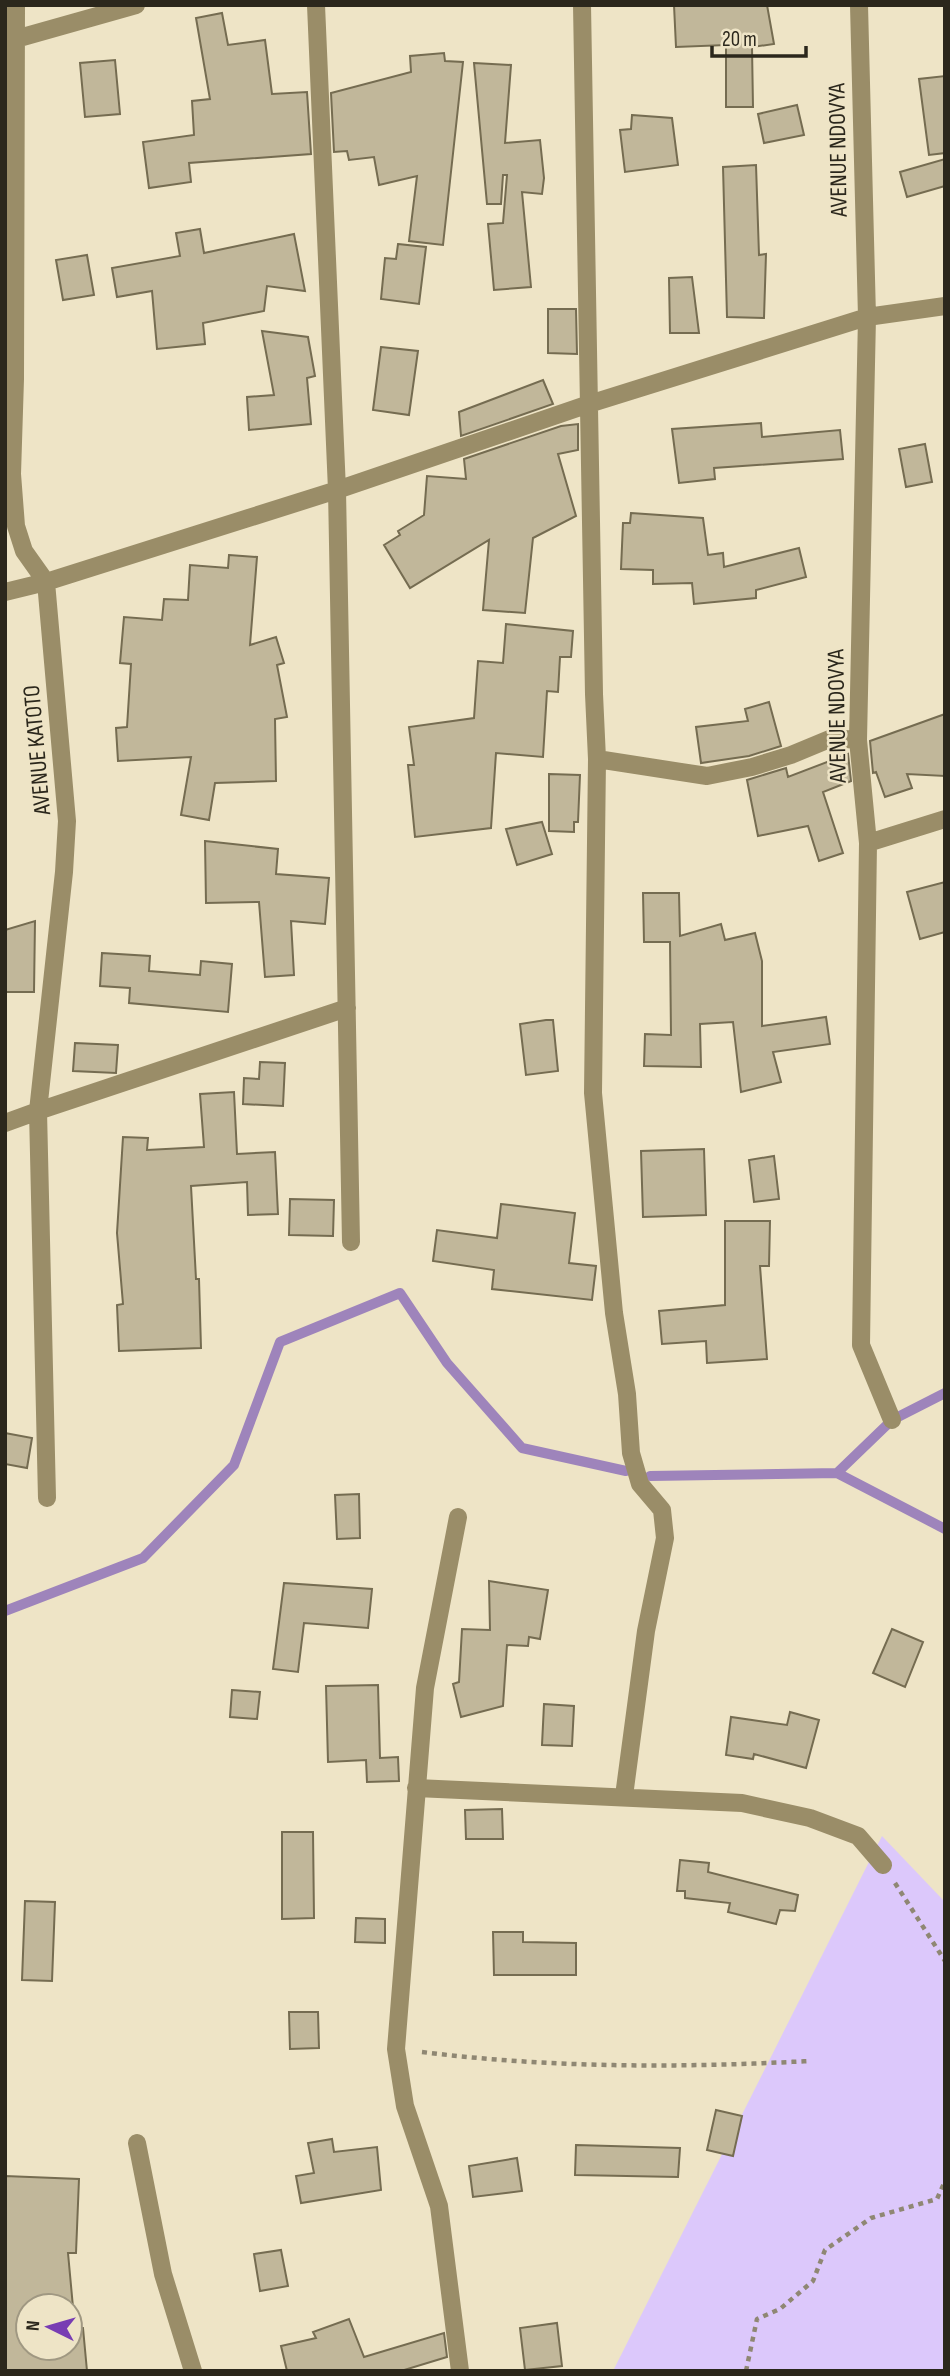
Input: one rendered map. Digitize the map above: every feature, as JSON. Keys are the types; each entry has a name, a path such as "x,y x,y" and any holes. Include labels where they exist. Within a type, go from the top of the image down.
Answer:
{"street":[{"path":"16,5 10,41 15,379 12,474 16,526 24,551 46,582"},
{"path":"10,41 136,5"},
{"path":"316,5 337,489 351,1242"},
{"path":"582,5 597,759 593,1093 614,1313 627,1394 631,1453 640,1484 662,1510 665,1538 646,1631 624,1796"},
{"name":"AVENUE NDOVYA","path":"859,5 867,317 858,740 868,844 861,1345 892,1420"},
{"path":"5,592 46,582 337,489 589,404 867,317 945,306"},
{"name":"AVENUE KATOTO","path":"46,582 67,821 64,873 38,1111 47,1498"},
{"path":"597,759 707,776 752,767 832,738 858,740"},
{"path":"868,844 945,819"},
{"path":"5,1123 347,1008"},
{"path":"458,1517 425,1688 396,2049 405,2106 439,2206 460,2371"},
{"path":"416,1788 742,1802 810,1818 859,1836 883,1864"},
{"path":"137,2143 163,2274 193,2371"}],"path":[{"path":"883,1864 945,1961"},
{"path":"396,2049 486,2060 635,2067 711,2067 809,2062"},
{"path":"746,2371 757,2319 780,2309 813,2281 825,2250 871,2218 937,2199 945,2181"}],"shaded area":[{"path":"882,1836 945,1902 945,2371 613,2371"}],"building":[{"path":"674,5 767,5 774,44 752,47 753,107 726,107 726,45 676,47"},
{"path":"222,13 228,45 265,40 272,94 307,92 311,154 189,163 191,182 149,188 143,142 194,135 192,101 210,99 196,18"},
{"path":"444,53 445,61 463,62 443,245 409,241 417,176 379,185 374,157 349,160 347,151 334,152 331,93 411,72 410,56"},
{"path":"115,60 120,114 85,117 80,63"},
{"path":"474,63 511,65 505,143 540,140 544,178 542,194 522,192 531,287 494,290 488,224 503,223 507,175 503,175 501,204 487,204"},
{"path":"945,76 945,153 929,155 919,79"},
{"path":"797,105 804,135 764,143 758,114"},
{"path":"632,115 672,118 678,165 625,172 620,130 631,129"},
{"path":"945,159 945,186 907,197 900,172"},
{"path":"756,165 759,255 766,254 764,318 727,317 723,167"},
{"path":"200,229 204,253 294,234 305,291 267,286 264,311 203,323 205,344 157,349 152,291 117,297 112,268 180,256 176,233"},
{"path":"398,244 426,247 419,304 381,299 385,258 396,259"},
{"path":"87,255 94,295 63,300 56,260"},
{"path":"692,277 699,333 670,333 669,278"},
{"path":"548,309 576,309 577,354 548,353"},
{"path":"262,331 308,337 315,376 307,378 311,424 249,430 247,397 274,395"},
{"path":"381,347 418,351 409,415 373,410"},
{"path":"543,380 553,404 461,436 459,412"},
{"path":"761,423 762,437 840,430 843,459 714,468 715,479 679,483 672,429"},
{"path":"578,424 578,450 558,454 576,516 533,538 525,613 483,610 489,540 410,588 384,545 400,535 398,531 424,515 427,476 466,479 464,459 561,426"},
{"path":"925,444 932,482 906,487 899,449"},
{"path":"631,513 703,518 708,555 723,553 724,567 799,548 806,577 756,590 756,598 694,604 692,583 653,584 653,570 621,569 623,523 630,523"},
{"path":"229,555 257,557 250,645 276,637 284,663 277,665 287,717 275,719 276,781 215,783 209,820 181,815 191,757 118,761 116,728 127,727 131,664 120,663 124,617 162,620 164,599 188,600 190,565 228,568"},
{"path":"506,624 573,631 571,657 560,657 558,692 547,691 543,757 496,753 491,828 415,837 408,765 414,765 409,727 474,718 478,661 503,663"},
{"path":"769,702 781,746 749,756 701,763 696,727 748,721 745,709"},
{"path":"945,714 945,776 907,774 912,788 885,797 876,772 873,773 870,741"},
{"path":"848,754 851,781 823,792 843,853 819,861 808,826 758,836 747,780 786,768 788,777"},
{"path":"549,774 580,775 578,822 574,822 574,832 549,831"},
{"path":"542,822 552,854 517,865 506,829"},
{"path":"205,841 278,849 276,874 329,878 325,924 291,921 294,975 265,977 259,902 206,903"},
{"path":"945,882 945,932 920,939 907,892"},
{"path":"643,893 679,893 680,936 721,924 725,940 755,933 762,961 762,1026 826,1017 830,1044 773,1052 781,1082 741,1092 733,1022 700,1024 701,1067 644,1066 645,1034 671,1035 670,942 644,942"},
{"path":"35,921 34,992 5,992 5,930"},
{"path":"102,953 150,956 149,971 200,975 201,961 232,964 228,1012 129,1003 130,988 100,986"},
{"path":"553,1020 558,1071 526,1075 520,1024"},
{"path":"75,1043 118,1045 116,1073 73,1071"},
{"path":"260,1062 285,1063 283,1106 243,1104 244,1078 259,1079"},
{"path":"234,1092 237,1154 275,1152 278,1214 248,1215 247,1182 191,1186 196,1279 199,1279 201,1348 119,1351 117,1305 123,1304 117,1233 123,1137 148,1138 147,1150 204,1147 200,1094"},
{"path":"704,1149 706,1215 643,1217 641,1151"},
{"path":"774,1156 779,1199 754,1202 749,1160"},
{"path":"290,1199 334,1200 333,1236 289,1235"},
{"path":"501,1204 575,1213 569,1263 596,1266 592,1300 492,1289 494,1270 433,1261 437,1230 497,1238"},
{"path":"725,1221 770,1221 769,1266 760,1266 767,1359 707,1363 706,1341 662,1344 659,1311 725,1305"},
{"path":"5,1433 32,1438 27,1468 5,1464"},
{"path":"359,1494 360,1538 337,1539 335,1495"},
{"path":"489,1581 548,1590 540,1639 529,1637 528,1646 507,1645 503,1706 461,1717 453,1684 459,1682 462,1629 490,1630"},
{"path":"284,1583 372,1589 368,1628 304,1623 298,1672 273,1669"},
{"path":"892,1629 923,1642 905,1687 873,1673"},
{"path":"378,1685 380,1758 398,1757 399,1781 367,1782 366,1760 328,1762 326,1686"},
{"path":"232,1690 260,1692 257,1719 230,1717"},
{"path":"544,1704 574,1706 572,1746 542,1745"},
{"path":"790,1712 819,1720 806,1768 754,1754 753,1759 726,1755 731,1717 787,1725"},
{"path":"502,1809 503,1839 466,1839 465,1810"},
{"path":"282,1832 313,1832 314,1918 282,1919"},
{"path":"680,1860 709,1863 708,1872 798,1895 795,1911 780,1910 776,1924 728,1912 730,1903 685,1898 685,1891 677,1891"},
{"path":"25,1901 55,1902 52,1981 22,1980"},
{"path":"356,1918 385,1919 385,1943 355,1942"},
{"path":"493,1932 523,1932 523,1942 576,1943 576,1975 494,1975"},
{"path":"289,2012 318,2012 319,2048 290,2049"},
{"path":"716,2110 742,2116 733,2156 707,2150"},
{"path":"332,2139 334,2152 377,2147 381,2190 301,2203 296,2176 314,2173 308,2143"},
{"path":"576,2145 680,2148 678,2177 575,2175"},
{"path":"517,2158 522,2191 473,2197 469,2166"},
{"path":"5,2176 79,2179 76,2253 68,2253 72,2292 14,2292 14,2362 84,2362 84,2339 87,2371 5,2371"},
{"path":"281,2250 288,2286 260,2291 254,2254"},
{"path":"349,2319 364,2357 444,2333 447,2357 401,2371 287,2371 281,2346 316,2338 313,2332"},
{"path":"557,2323 562,2366 525,2370 520,2328"}],"waterway":[{"path":"5,1611 143,1558 234,1465 280,1342 400,1293 447,1363 522,1448 626,1471"},
{"path":"837,1473 892,1420 945,1393"},
{"path":"650,1476 837,1473 945,1529"}]}
